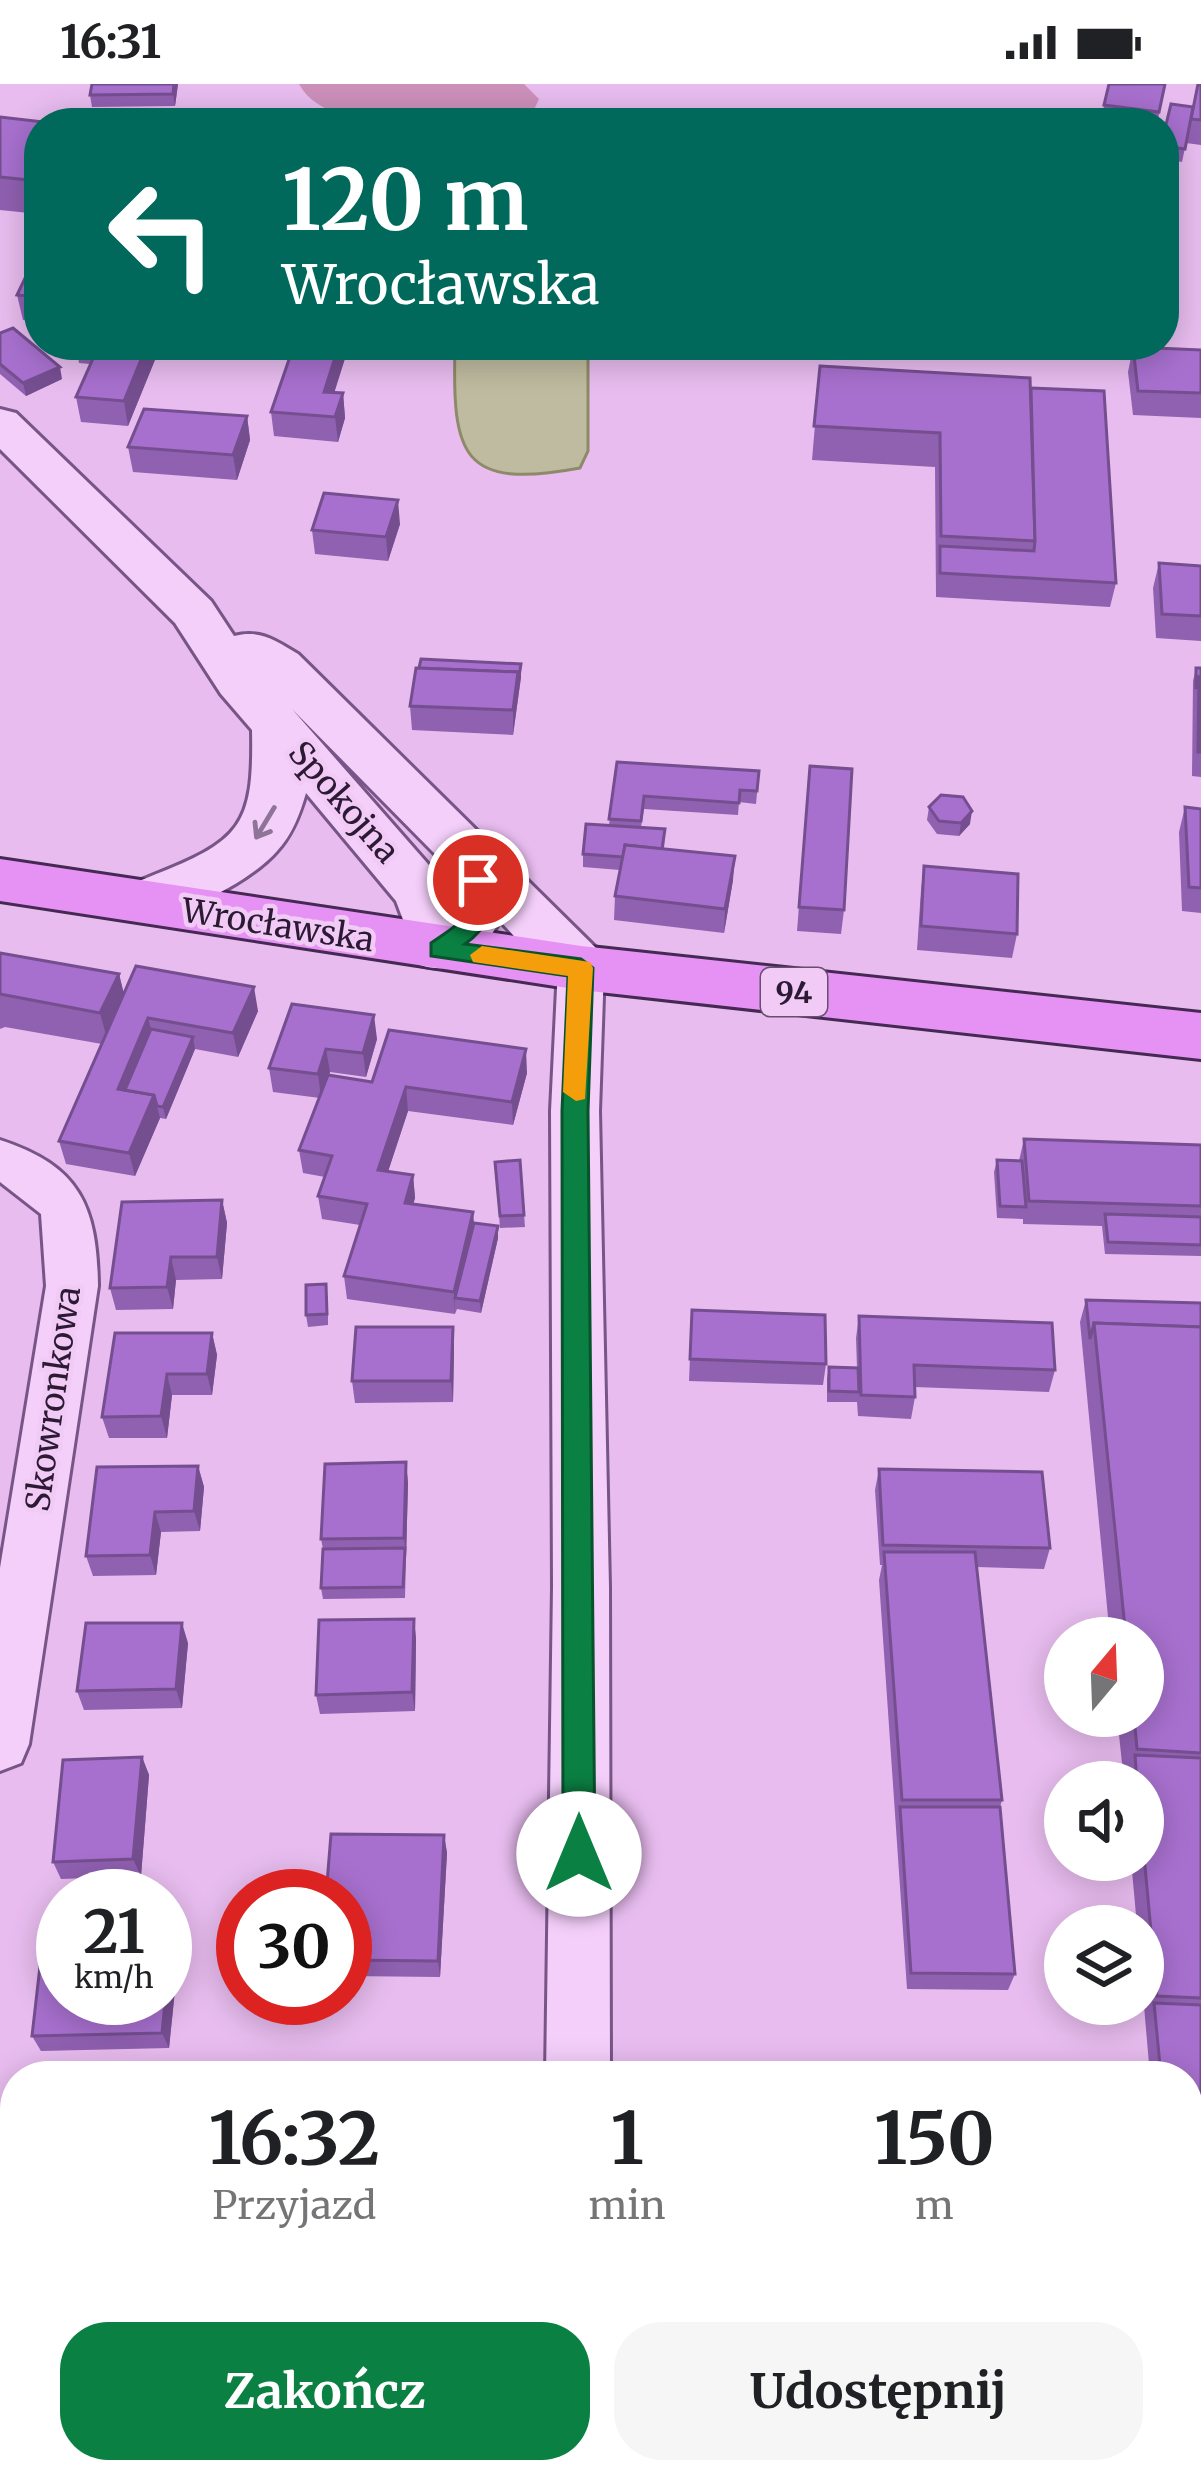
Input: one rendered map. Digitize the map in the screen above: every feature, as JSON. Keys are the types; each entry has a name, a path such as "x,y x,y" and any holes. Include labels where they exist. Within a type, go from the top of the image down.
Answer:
{"main road":[{"name":"Wrocławska","path":"0,880 440,950 1201,1036"}],"street":[{"name":"Spokojna","path":"0,423 193,612 280,667 581,968"},
{"name":"Spokojna","path":"193,612 239,682 422,894 440,950 472,927 482,904 474,869 453,839"},
{"name":"Spokojna","path":"139,903 243,855 279,796 278,726"},
{"path":"578,2061 581,1587 575,1111 581,968"},
{"name":"Skowronkowa","path":"0,1159 50,1186 73,1225 73,1246 72,1286 0,1744"}],"shaded area":[{"path":"299,84 524,84 539,99 535,108 328,108"},
{"path":"455,360 588,360 588,451 580,468 510,474 487,468 472,456 462,438"}],"building":[{"path":"92,84 174,84 173,94 90,95"},
{"path":"1109,84 1165,84 1160,108 1104,105"},
{"path":"1201,85 1201,120 1191,119"},
{"path":"1171,104 1193,107 1185,149 1179,148 1179,108 1170,108"},
{"path":"0,117 24,120 24,179 0,177"},
{"path":"13,328 24,337 24,360 52,360 60,367 23,383 0,364 0,333"},
{"path":"1179,349 1201,350 1201,393 1138,391 1134,360 1179,360"},
{"path":"92,360 141,360 124,401 76,397"},
{"path":"289,360 334,360 324,392 343,393 335,417 271,412"},
{"path":"820,366 1030,378 1035,541 941,536 940,433 814,426"},
{"path":"1031,388 1104,391 1116,583 940,573 940,546 1034,551"},
{"path":"144,409 247,416 233,455 128,447"},
{"path":"324,493 398,500 386,537 312,530"},
{"path":"1159,563 1201,566 1201,616 1162,614"},
{"path":"421,659 521,664 518,683 518,672 419,668"},
{"path":"416,668 518,672 513,710 410,706"},
{"path":"1201,678 1201,752 1198,752"},
{"path":"617,762 759,771 757,791 740,790 739,803 644,796 641,821 609,819"},
{"path":"810,766 852,769 844,910 799,907"},
{"path":"941,795 963,797 972,811 961,823 939,821 929,807"},
{"path":"1185,807 1201,809 1201,888 1189,887"},
{"path":"586,824 665,829 662,849 625,845 623,857 583,854"},
{"path":"625,845 735,856 725,909 615,896"},
{"path":"924,866 1018,874 1017,934 921,926"},
{"path":"0,953 119,974 100,1013 0,994"},
{"path":"136,966 254,987 233,1033 148,1018 118,1089 154,1095 129,1153 59,1141"},
{"path":"292,1004 374,1015 363,1053 326,1049 318,1074 269,1068"},
{"path":"151,1029 193,1037 163,1107 157,1106 154,1095 125,1090"},
{"path":"389,1030 526,1049 512,1102 406,1087 378,1170 413,1175 405,1203 473,1212 454,1292 344,1276 367,1204 318,1196 332,1156 299,1150 328,1075 372,1082"},
{"path":"1024,1139 1201,1145 1201,1206 1029,1201"},
{"path":"520,1160 524,1215 500,1216 495,1162"},
{"path":"997,1160 1022,1161 1026,1207 1000,1206"},
{"path":"222,1200 217,1257 171,1257 167,1287 110,1288 122,1202"},
{"path":"1105,1214 1201,1217 1201,1245 1108,1242"},
{"path":"474,1223 498,1226 480,1301 455,1298"},
{"path":"326,1284 327,1314 306,1315 306,1285"},
{"path":"1086,1300 1201,1303 1201,1327 1094,1323 1090,1339"},
{"path":"692,1310 825,1315 826,1364 690,1359"},
{"path":"859,1316 1052,1323 1055,1370 914,1365 915,1397 861,1395"},
{"path":"1094,1323 1201,1327 1201,1753 1137,1749 1136,1737 1164,1737 1164,1617 1124,1617"},
{"path":"356,1327 453,1327 451,1381 352,1381"},
{"path":"115,1333 212,1333 207,1374 167,1374 161,1416 102,1417"},
{"path":"829,1367 858,1368 859,1392 829,1391"},
{"path":"406,1462 404,1538 321,1539 325,1464"},
{"path":"198,1466 194,1511 155,1512 150,1555 86,1556 97,1467"},
{"path":"879,1469 1042,1472 1050,1548 883,1545"},
{"path":"405,1548 403,1587 321,1588 323,1549"},
{"path":"884,1552 975,1552 1002,1800 902,1800"},
{"path":"414,1619 412,1692 316,1695 319,1620"},
{"path":"86,1623 182,1623 176,1689 77,1691"},
{"path":"1135,1755 1201,1758 1201,1998 1164,1996 1164,1905 1149,1905 1146,1881 1164,1881 1164,1761 1135,1761"},
{"path":"142,1757 133,1859 53,1862 63,1760"},
{"path":"900,1807 1000,1807 1015,1974 911,1973"},
{"path":"331,1834 444,1835 438,1961 372,1960 372,1869 328,1869"},
{"path":"36,2001 36,2025 163,2025 162,2033 32,2036"},
{"path":"1164,2003 1201,2005 1201,2061 1160,2061 1156,2025 1164,2025"}],"slow traffic":[{"path":"482,955 581,968 576,1092"}],"route":[{"path":"478,880 482,904 472,927 440,950 581,968 575,1111 579,1854"}]}
